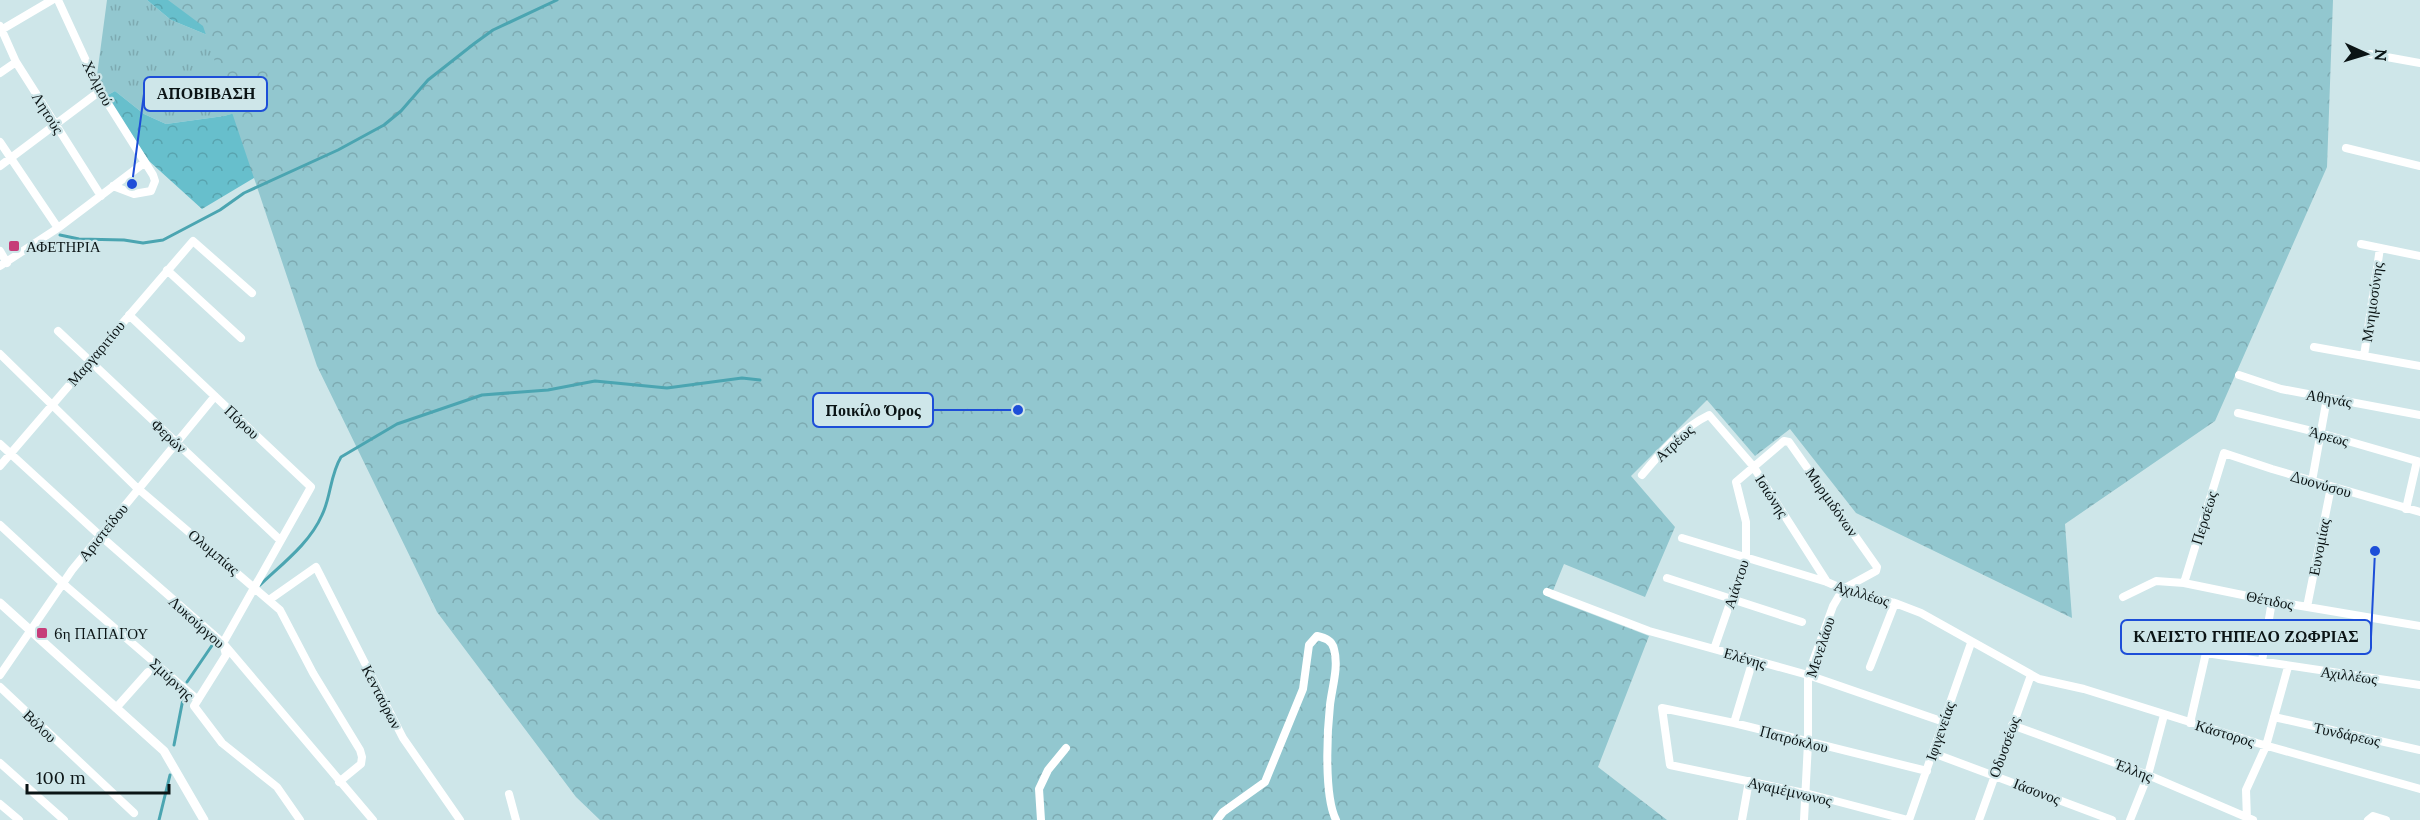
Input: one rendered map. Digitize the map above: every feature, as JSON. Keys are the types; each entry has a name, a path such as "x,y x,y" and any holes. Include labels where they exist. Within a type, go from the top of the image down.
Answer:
{"street":[{"path":"1,28 52,0"},
{"name":"Χελμού","path":"58,0 100,92 154,181 151,191 134,195 113,186"},
{"name":"Λητούς","path":"1,28 16,62 101,196"},
{"path":"2370,54 2420,63"},
{"path":"0,73 16,62"},
{"path":"0,166 100,92"},
{"path":"0,142 58,228"},
{"path":"2346,148 2420,166"},
{"path":"0,251 4,264 58,228 144,163"},
{"name":"Μαργαριτίου","path":"0,466 193,241 252,293"},
{"path":"2361,244 2420,256"},
{"name":"Μνημοσύνης","path":"2364,356 2380,248"},
{"path":"167,270 241,338"},
{"name":"Πόρου","path":"129,315 311,487 280,540"},
{"name":"Φερών","path":"58,331 280,540"},
{"path":"2314,347 2420,366"},
{"name":"Ολυμπίας","path":"0,354 138,489 254,586 282,614 313,673 360,750 361,764 339,782"},
{"name":"Αθηνάς","path":"2239,375 2281,389 2420,415"},
{"name":"Αριστείδου","path":"0,675 99,535 214,396"},
{"path":"2312,481 2327,398"},
{"name":"Άρεως","path":"2238,413 2320,433 2418,462"},
{"name":"Ισιώνης","path":"1709,415 1753,466 1827,582"},
{"name":"Ατρέως","path":"1642,475 1672,442 1696,421 1709,415"},
{"name":"Μυρμιδόνων","path":"1753,466 1784,441 1789,442 1877,567 1876,571 1843,589"},
{"name":"Λυκούργου","path":"0,444 99,535 223,643 373,820"},
{"name":"Δυονύσου","path":"2224,453 2420,513"},
{"name":"Περσέως","path":"2184,583 2224,453"},
{"path":"2406,509 2418,462"},
{"name":"Αιάντου","path":"1714,649 1746,557 1746,522 1736,482 1753,466"},
{"name":"Ευνομίας","path":"2307,607 2331,487"},
{"name":"Σμύρνης","path":"0,525 63,584 198,700 194,706 222,743 277,787 300,820"},
{"name":"Αχιλλέως","path":"1683,538 1827,582 1843,589 1895,603 1921,614 2031,675"},
{"path":"198,700 226,655 223,643 280,540"},
{"name":"Κενταύρων","path":"269,600 316,567 408,746 460,820"},
{"path":"1667,578 1802,622"},
{"name":"Θέτιδος","path":"2123,597 2156,581 2184,583 2272,601 2420,626"},
{"name":"Μενελάου","path":"1804,820 1808,743 1808,675 1833,606 1843,589"},
{"name":"Ελένης","path":"1547,592 1649,631 1808,675 1944,722"},
{"path":"2262,661 2272,601"},
{"path":"0,603 164,751 204,820"},
{"path":"1870,667 1895,603"},
{"path":"1217,820 1223,812 1265,782 1303,689 1309,645 1317,636 1327,638 1334,646 1336,663 1330,707 1329,784 1332,811 1336,820"},
{"name":"Ιφιγενείας","path":"1909,820 1971,643"},
{"name":"Αχιλλέως","path":"2190,723 2206,653 2420,685"},
{"path":"1734,723 1752,660"},
{"path":"2249,819 2246,790 2266,746 2288,667"},
{"path":"116,708 148,672"},
{"name":"Κάστορος","path":"2031,675 2266,746 2420,789"},
{"name":"Οδυσσέως","path":"1979,820 2031,675"},
{"name":"Βόλου","path":"0,687 134,813"},
{"name":"Πατρόκλου","path":"1670,765 1662,708 1734,723 1927,771"},
{"path":"2130,820 2148,775 2164,715"},
{"name":"Τυνδάρεως","path":"2274,717 2420,750"},
{"name":"Έλλης","path":"2012,725 2148,775 2249,819"},
{"path":"1041,820 1039,789 1048,770 1066,748"},
{"name":"Ιάσονος","path":"1933,753 2112,820"},
{"path":"0,763 64,820"},
{"name":"Αγαμέμνωνος","path":"1670,765 1804,793 1909,820"},
{"path":"1742,820 1749,781"},
{"path":"509,794 516,820"},
{"path":"0,804 19,820"},
{"path":"2368,820 2373,816 2386,820"}],"green space":[{"path":"107,0 147,0 171,20 234,46 263,106 224,116 166,124 144,114 115,91 106,96 97,75"},
{"path":"147,0 595,0 296,153 202,209 149,161 106,96 115,91 144,114 166,124 224,116 263,105 234,46 171,20"},
{"path":"168,0 2333,0 2327,167 2215,421 2065,524 2072,618 1856,513 1790,429 1755,456 1707,400 1631,476 1675,527 1645,597 1564,564 1550,598 1649,636 1598,767 1667,820 600,820 576,797 437,612 317,366 203,26"}],"waterway":[{"path":"60,235 79,239 124,240 143,243 163,240 220,210 244,193 338,150 384,125 401,111 428,80 475,43 493,30 557,0"},
{"path":"260,585 295,553 317,525 325,508 341,457 397,424 482,395 548,390 595,381 667,388 742,378 760,380"},
{"path":"187,682 213,644"},
{"path":"174,745 183,699"},
{"path":"159,820 170,775"}],"place":[{"name":"ΑΠΟΒΙΒΑΣΗ","path":"132,184"},
{"name":"ΑΦΕΤΗΡΙΑ","path":"14,246"},
{"name":"Ποικίλο Όρος","path":"1018,410"},
{"name":"ΚΛΕΙΣΤΟ ΓΗΠΕΔΟ ΖΩΦΡΙΑΣ","path":"2375,551"},
{"name":"6η ΠΑΠΑΓΟΥ","path":"42,633"}]}
